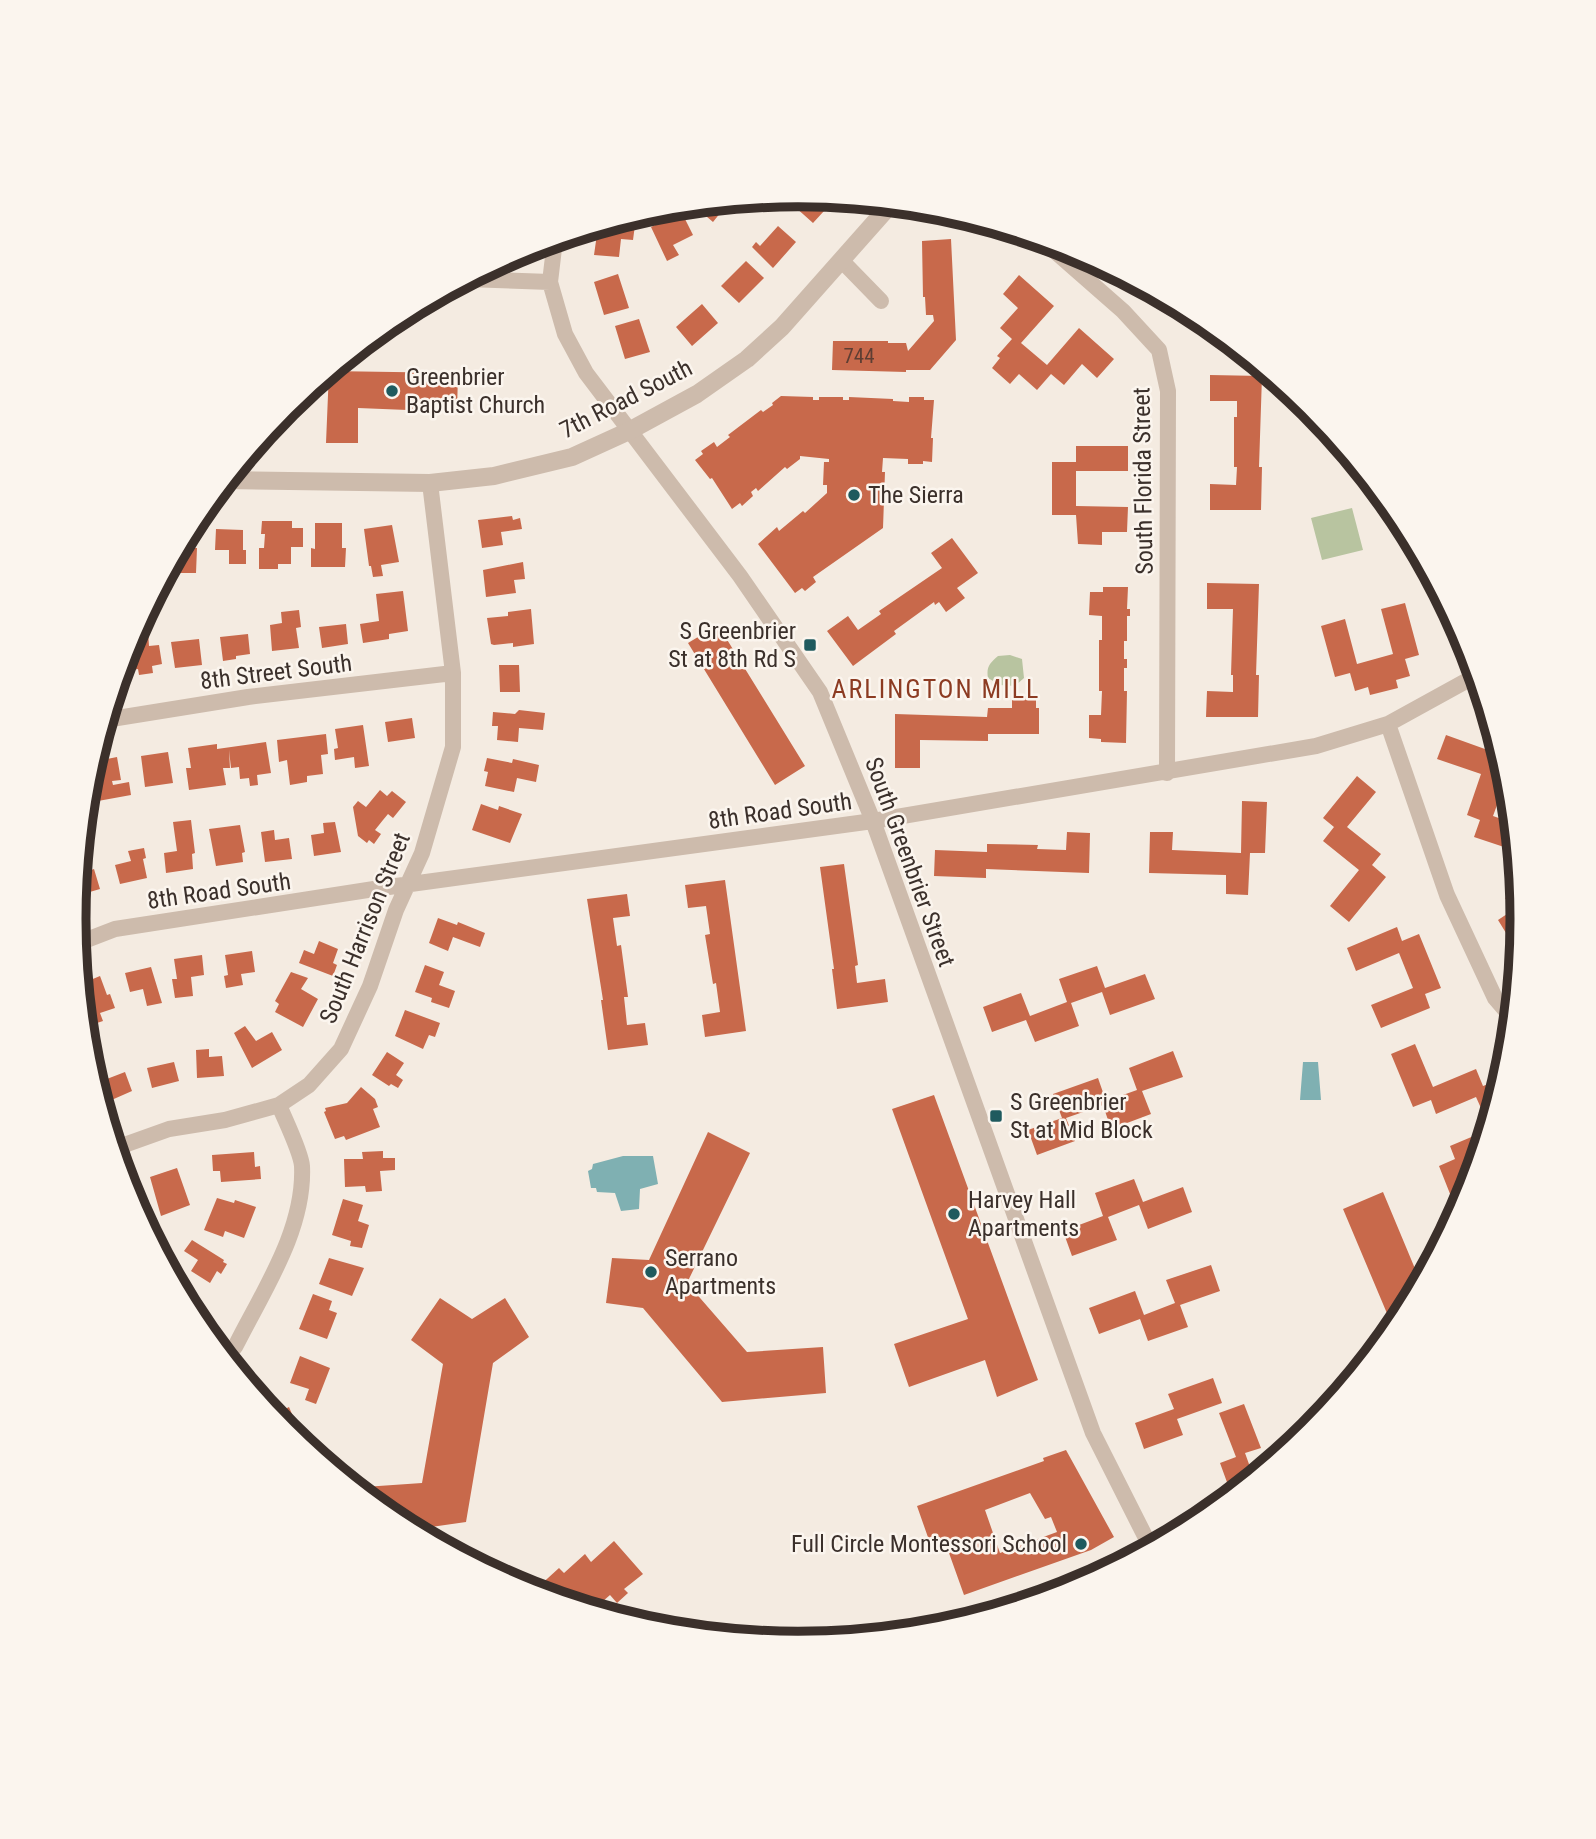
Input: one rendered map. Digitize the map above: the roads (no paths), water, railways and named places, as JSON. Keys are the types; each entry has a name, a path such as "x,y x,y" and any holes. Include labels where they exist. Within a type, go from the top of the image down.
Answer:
{"street":[{"name":"7th Road South","path":"238,480 430,483 494,476 572,457 629,431 697,394 747,359 782,327 884,212"},
{"name":"South Greenbrier Street","path":"554,251 550,282 565,334 586,373 740,576 820,692 873,821 1093,1433 1147,1540"},
{"name":"South Florida Street","path":"1062,258 1123,311 1159,350 1168,391 1167,773"},
{"path":"842,261 881,301"},
{"path":"486,280 550,282"},
{"name":"South Harrison Street","path":"123,1146 169,1129 225,1120 279,1105 309,1085 341,1049 370,986 397,910 422,853 453,747 453,673 430,483"},
{"name":"8th Street South","path":"115,718 248,697 453,673"},
{"name":"8th Road South","path":"86,940 115,929 873,821 1316,746 1388,724 1468,680"},
{"path":"1388,724 1447,895 1495,998 1504,1009"},
{"path":"235,1347 281,1255 298,1209 302,1163 279,1105"}],"water":[{"path":"1303,1062 1318,1062 1321,1100 1300,1100"},
{"path":"623,1156 653,1156 658,1184 640,1189 639,1209 621,1211 615,1193 597,1192 596,1188 591,1188 588,1171 593,1164"}],"place":[{"name":"Greenbrier Baptist Church","path":"392,391"},
{"name":"The Sierra","path":"854,495"},
{"name":"S Greenbrier St at 8th Rd S","path":"810,645"},
{"name":"S Greenbrier St at Mid Block","path":"996,1116"},
{"name":"Harvey Hall Apartments","path":"954,1214"},
{"name":"Serrano Apartments","path":"651,1272"},
{"name":"Full Circle Montessori School","path":"1081,1544"}],"district":[{"name":"ARLINGTON MILL","path":"936,689"}]}
